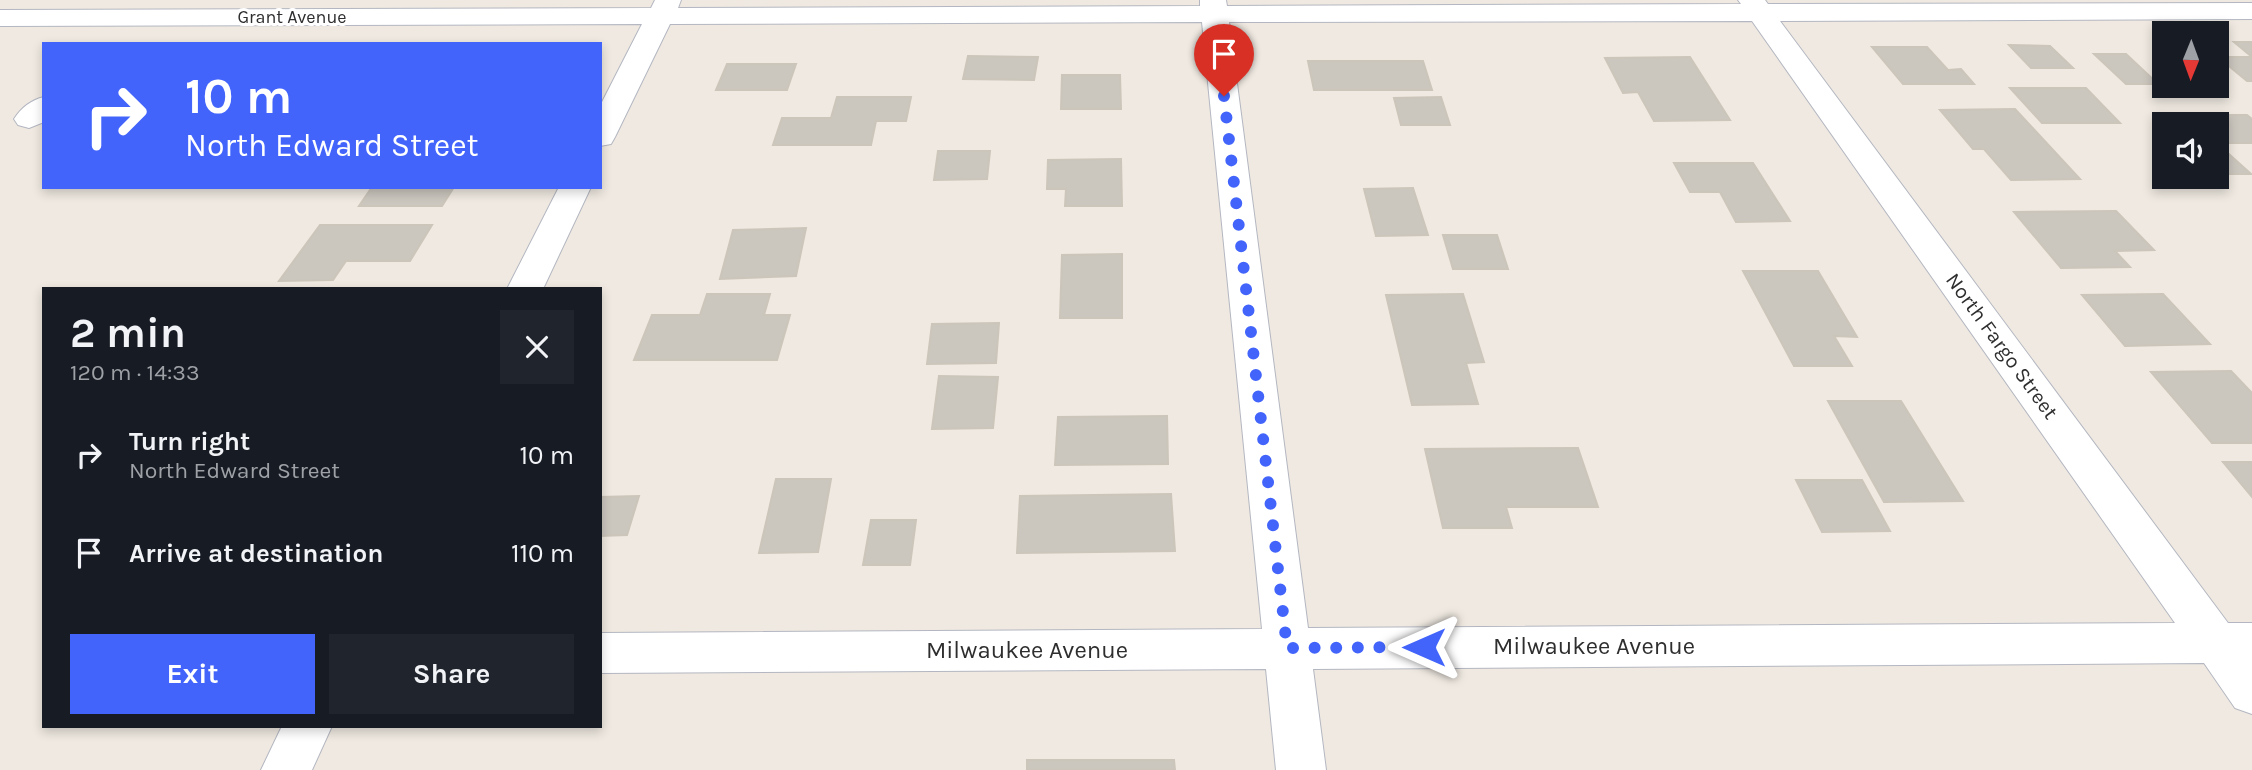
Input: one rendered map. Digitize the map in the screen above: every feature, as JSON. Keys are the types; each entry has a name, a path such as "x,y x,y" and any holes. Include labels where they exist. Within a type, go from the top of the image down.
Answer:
{"street":[{"name":"Grant Avenue","path":"0,18 147,9 665,7 1756,6 2252,10"},
{"name":"North Fargo Street","path":"1756,6 2234,643 2252,693"},
{"path":"602,133 665,7"},
{"path":"1214,7 1301,770"},
{"path":"112,42 147,9"},
{"path":"526,287 574,189"},
{"name":"Milwaukee Avenue","path":"602,653 2234,643"},
{"path":"286,770 307,728"}],"building":[{"path":"2234,42 2252,42 2252,57"},
{"path":"2009,45 2050,46 2073,68 2031,68"},
{"path":"1872,47 1927,47 1948,70 1961,69 1974,84 1903,84"},
{"path":"2094,54 2126,54 2152,78 2152,84 2126,84"},
{"path":"968,56 1038,57 1034,80 963,79"},
{"path":"1690,57 1730,120 1654,121 1638,92 1623,93 1605,58"},
{"path":"2230,57 2252,57 2252,81 2247,81 2230,67"},
{"path":"1308,61 1423,61 1432,90 1314,90"},
{"path":"727,64 796,64 787,90 716,90"},
{"path":"1062,75 1120,75 1121,109 1061,109"},
{"path":"2010,88 2086,88 2120,123 2042,123"},
{"path":"837,97 911,97 906,121 876,121 871,145 773,145 782,118 831,118"},
{"path":"1441,97 1450,125 1401,125 1394,98"},
{"path":"2015,109 2080,179 2011,180 1984,149 1973,149 1940,110"},
{"path":"2229,115 2247,115 2252,119 2252,143 2229,143"},
{"path":"938,151 990,151 987,179 934,180"},
{"path":"2229,154 2251,174 2229,174"},
{"path":"1121,159 1122,206 1065,206 1066,189 1047,189 1048,160"},
{"path":"1674,163 1753,163 1790,221 1736,222 1720,192 1690,192"},
{"path":"1413,188 1428,235 1376,236 1364,189"},
{"path":"371,189 453,189 442,206 359,206"},
{"path":"2116,211 2154,250 2115,251 2130,267 2061,268 2014,212"},
{"path":"320,225 432,225 410,261 346,261 333,280 279,281"},
{"path":"806,228 796,276 720,279 733,230"},
{"path":"1443,235 1497,235 1508,269 1453,269"},
{"path":"1122,254 1122,318 1060,318 1062,255"},
{"path":"1743,271 1818,271 1857,337 1834,336 1852,366 1794,366"},
{"path":"707,294 770,294 764,315 790,315 777,360 634,360 652,315 700,315"},
{"path":"1463,294 1484,362 1466,363 1478,404 1412,405 1386,295"},
{"path":"2163,294 2210,344 2125,346 2082,295"},
{"path":"999,323 996,363 927,364 932,324"},
{"path":"2231,371 2252,393 2252,443 2212,443 2151,372"},
{"path":"939,376 998,377 993,428 932,429"},
{"path":"1828,401 1901,401 1963,501 1884,502"},
{"path":"1167,416 1168,464 1055,465 1058,417"},
{"path":"1578,448 1598,507 1506,507 1512,528 1443,528 1425,449"},
{"path":"2223,462 2252,462 2252,497"},
{"path":"776,479 831,479 818,552 759,553"},
{"path":"1796,480 1862,480 1890,531 1822,532"},
{"path":"1171,494 1175,551 1017,553 1020,496"},
{"path":"639,496 627,535 602,536 602,497"},
{"path":"871,520 916,520 910,565 863,565"},
{"path":"1027,760 1174,760 1175,770 1027,770"}],"route":[{"path":"1224,96 1287,648 1424,647"}]}
